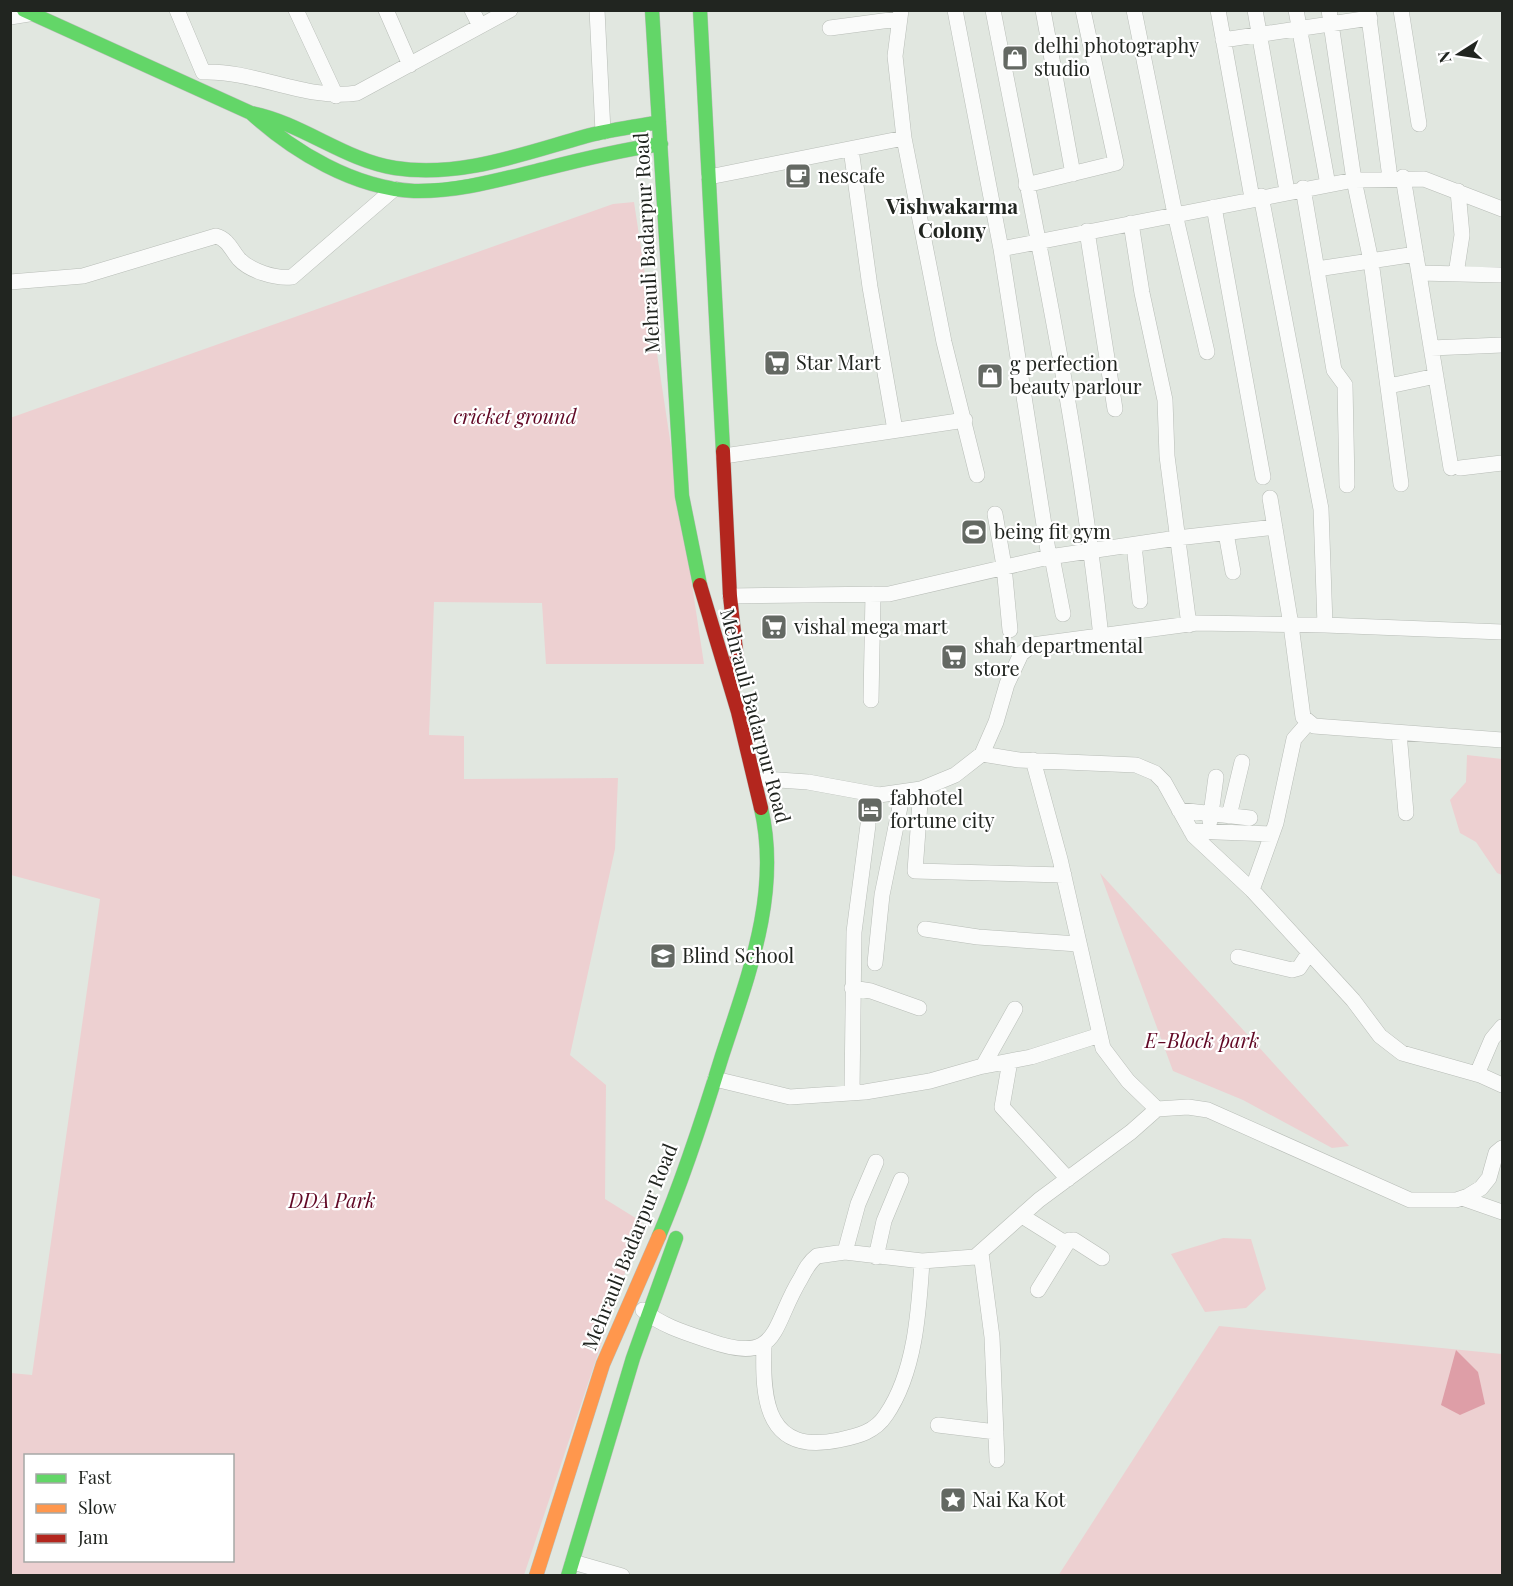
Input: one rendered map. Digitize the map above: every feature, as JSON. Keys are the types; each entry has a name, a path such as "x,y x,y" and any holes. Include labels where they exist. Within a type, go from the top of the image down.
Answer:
{"main road":[{"name":"Mehrauli Badarpur Road","path":"652,10 682,496 697,577 755,782 766,831 768,861 763,922 687,1206"},
{"name":"Mehrauli Badarpur Road","path":"537,1575 603,1364 685,1176 722,1080 769,943 777,897 780,856 736,660 732,630 700,10"},
{"path":"31,12 251,113 286,142 319,162 345,174 394,189 458,189 615,150 661,144"},
{"path":"251,113 270,115 287,121 356,157 394,168 411,170 458,169 499,161 603,132 659,122"},
{"path":"714,633 732,630"},
{"name":"Mehrauli Badarpur Road","path":"570,1569 629,1369 679,1228"}],"street":[{"path":"177,10 203,72 228,71 336,96 357,93 510,10"},
{"path":"296,10 336,96"},
{"path":"386,10 410,65"},
{"path":"472,10 480,26"},
{"path":"597,10 603,132"},
{"path":"955,10 1001,249 1051,557 1063,614"},
{"path":"993,10 1026,185 1039,241 1092,552 1101,637"},
{"path":"1043,10 1073,174"},
{"path":"1026,185 1116,162 1083,10"},
{"path":"1134,10 1174,214 1207,352"},
{"path":"1218,10 1321,509 1325,625"},
{"path":"1255,10 1287,191"},
{"path":"1296,10 1328,185"},
{"path":"1401,10 1419,124"},
{"path":"10,18 31,12"},
{"path":"1223,40 1299,30 1330,18 1369,14 1397,177 1416,254 1436,376 1456,468 1503,463"},
{"path":"830,28 899,15 896,71 904,138 944,342 977,475"},
{"path":"1330,18 1354,180 1371,261 1401,484"},
{"path":"709,177 904,138"},
{"path":"851,149 870,287 895,430"},
{"path":"1001,249 1256,197 1354,180 1397,177 1424,179 1503,209"},
{"path":"1304,188 1334,370 1345,385 1347,485"},
{"path":"10,282 83,276 216,236 227,243 238,258 252,269 285,278 292,277 394,189"},
{"path":"1456,274 1462,235 1458,191"},
{"path":"1214,207 1263,477"},
{"path":"1131,223 1142,293 1165,400 1167,456 1189,625"},
{"path":"1087,231 1115,409"},
{"path":"1317,269 1416,254"},
{"path":"1419,273 1503,275"},
{"path":"1431,348 1503,345"},
{"path":"1389,386 1436,376"},
{"path":"724,456 965,420"},
{"path":"1270,498 1291,625 1303,717 1308,723 1314,726 1503,740"},
{"path":"995,514 1004,566 1010,630"},
{"path":"730,596 898,593 1004,566 1051,557 1177,538 1275,527"},
{"path":"1226,532 1233,572"},
{"path":"1134,545 1140,601"},
{"path":"872,700 873,594"},
{"path":"764,779 808,782 879,795 921,789 955,775 982,754 996,722 1008,684 1026,648 1032,645 1189,625 1325,625 1503,632"},
{"path":"1252,890 1272,834 1294,739 1308,723"},
{"path":"1399,733 1406,813"},
{"path":"982,754 1033,760 1144,766 1164,782 1191,831 1252,890 1390,1045 1402,1053 1477,1074 1503,1085"},
{"path":"1033,760 1064,876 1103,1048 1115,1067 1157,1109"},
{"path":"1229,816 1242,762"},
{"path":"1210,832 1210,814 1216,777"},
{"path":"921,789 915,871 1064,876"},
{"path":"876,963 882,895 903,792"},
{"path":"1179,810 1250,818"},
{"path":"852,1092 855,913 868,825"},
{"path":"1191,831 1272,834"},
{"path":"925,930 978,937 1078,944"},
{"path":"1238,957 1292,970 1299,968 1309,953"},
{"path":"852,988 872,991 919,1008"},
{"path":"983,1066 1015,1009"},
{"path":"1477,1074 1492,1039 1503,1028"},
{"path":"722,1080 790,1097 900,1088 1010,1061 1100,1035"},
{"path":"1010,1061 1002,1107 1068,1179"},
{"path":"922,1261 907,1367 898,1395 886,1416 869,1432 811,1444 798,1442 785,1434 766,1405 763,1386 764,1346 812,1260 825,1254 845,1252 922,1261 970,1258 981,1253 1022,1216 1131,1132 1157,1109 1188,1107 1208,1110 1410,1200 1462,1198 1503,1212"},
{"path":"1462,1198 1481,1188 1489,1178 1496,1153 1503,1148"},
{"path":"845,1252 858,1204 876,1162"},
{"path":"876,1257 884,1221 901,1180"},
{"path":"1022,1216 1062,1241 1074,1240 1102,1258"},
{"path":"1038,1290 1069,1240"},
{"path":"981,1253 992,1337 997,1460"},
{"path":"632,1301 649,1315 668,1326 730,1348 757,1349 764,1346"},
{"path":"938,1425 996,1432"},
{"path":"570,1569 622,1575"}],"green space":[{"name":"DDA Park","path":"634,202 704,664 546,664 542,603 434,602 429,735 464,736 464,779 618,778 615,849 570,1055 606,1085 605,1199 642,1222 524,1575 11,1575 11,1373 32,1375 100,899 11,875 10,418 613,204"},
{"path":"1467,755 1502,759 1502,875 1497,873 1476,842 1460,833 1450,800 1466,782"},
{"name":"E-Block park","path":"1100,873 1349,1146 1332,1148 1243,1100 1173,1071"},
{"path":"1223,1238 1251,1239 1266,1289 1246,1308 1205,1312 1171,1254"},
{"path":"1219,1326 1502,1354 1502,1575 1058,1576"}],"shaded area":[{"path":"1456,1350 1478,1372 1485,1404 1460,1415 1441,1405"}],"traffic: fast":[{"path":"24,10 251,113 288,125 376,164 395,168 443,170 490,163 611,130 659,122"},
{"path":"652,10 682,496 700,585"},
{"path":"700,10 723,451"},
{"path":"251,113 286,141 326,166 369,183 414,191 480,184 602,155 661,144"},
{"path":"659,1236 700,1125 759,934 767,871 766,840 761,808"},
{"path":"568,1576 633,1358 676,1238"}],"traffic: slow":[{"path":"536,1576 603,1364 659,1236"}],"traffic: jam":[{"path":"723,451 730,596 738,669"},
{"path":"700,585 738,712 761,808"}],"place":[{"name":"delhi photography studio","path":"1015,58"},
{"name":"nescafe","path":"798,176"},
{"name":"Star Mart","path":"777,363"},
{"name":"g perfection beauty parlour","path":"990,376"},
{"name":"being fit gym","path":"974,532"},
{"name":"vishal mega mart","path":"774,627"},
{"name":"shah departmental store","path":"954,657"},
{"name":"fabhotel fortune city","path":"870,810"},
{"name":"Blind School","path":"663,956"},
{"name":"Nai Ka Kot","path":"953,1500"}],"district":[{"name":"Vishwakarma Colony","path":"952,219"}],"park label":[{"name":"cricket ground","path":"515,417"}]}
